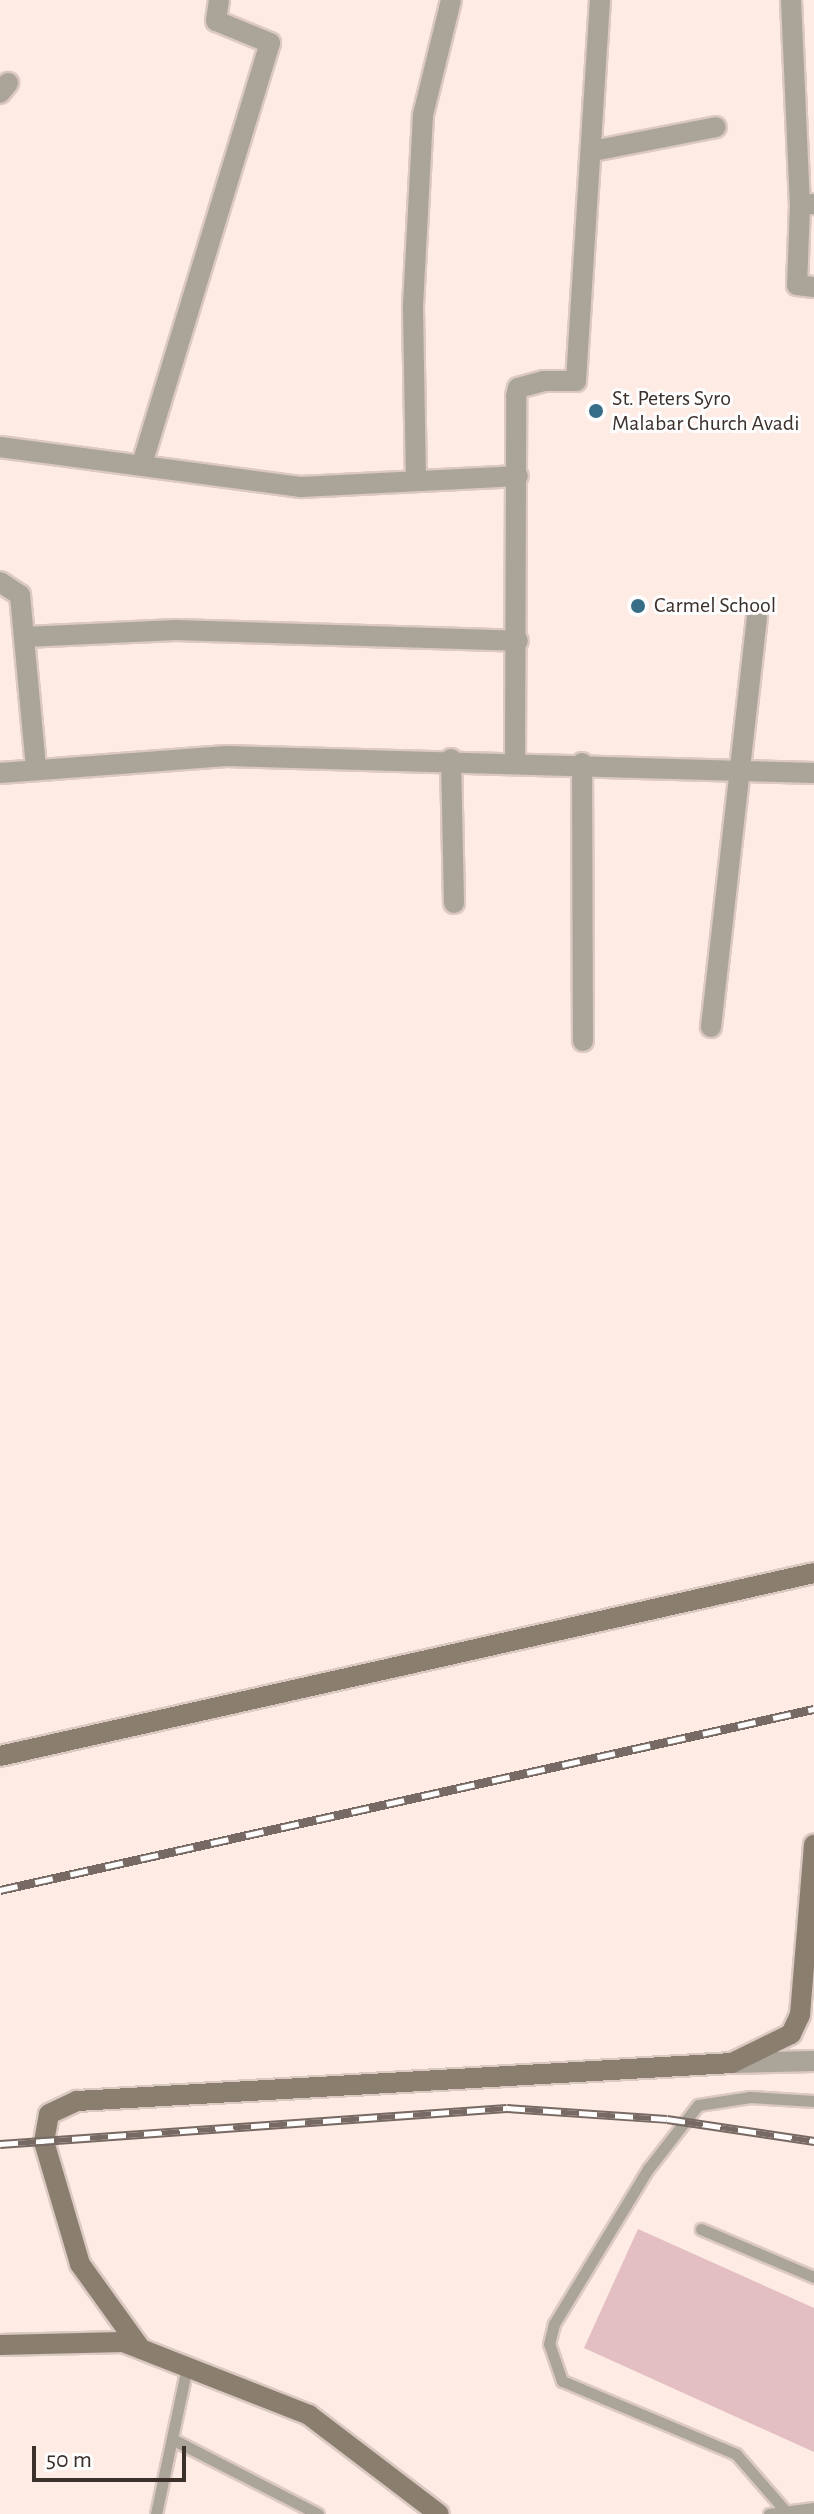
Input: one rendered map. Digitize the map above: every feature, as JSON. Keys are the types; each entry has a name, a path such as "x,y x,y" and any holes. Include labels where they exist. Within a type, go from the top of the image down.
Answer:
{"street":[{"path":"142,464 270,43 216,21 219,0"},
{"path":"416,481 413,306 423,115 451,0"},
{"path":"515,760 518,388 576,381 575,313 593,151 600,0"},
{"path":"791,0 805,77 807,205 797,285 814,287"},
{"path":"593,151 716,127"},
{"path":"0,447 301,487 518,476"},
{"path":"0,582 20,595 36,769"},
{"path":"711,1027 743,770 757,617"},
{"path":"25,637 176,630 518,641"},
{"path":"0,773 226,756 515,760 814,773"},
{"path":"451,759 454,903"},
{"path":"582,763 583,1041"},
{"path":"0,1756 814,1573"},
{"path":"732,2063 791,2034 800,2015 814,1845"},
{"path":"141,2349 80,2264 58,2206 41,2126 59,2106 732,2063 814,2061"},
{"path":"0,2345 123,2342 309,2415 439,2514"}],"lane":[{"path":"788,2512 736,2454 562,2381 549,2344 648,2169 698,2105 750,2097 814,2101"},
{"path":"701,2229 814,2277"},
{"path":"156,2514 187,2367"},
{"path":"172,2439 318,2514"},
{"path":"769,2514 814,2508"}],"building":[{"path":"638,2229 814,2308 814,2452 584,2348"}],"railway":[{"path":"0,1890 814,1709"},
{"path":"0,2144 507,2108 667,2119 814,2141"}],"place":[{"name":"St. Peters Syro Malabar Church Avadi","path":"596,411"},
{"name":"Carmel School","path":"638,606"}]}
